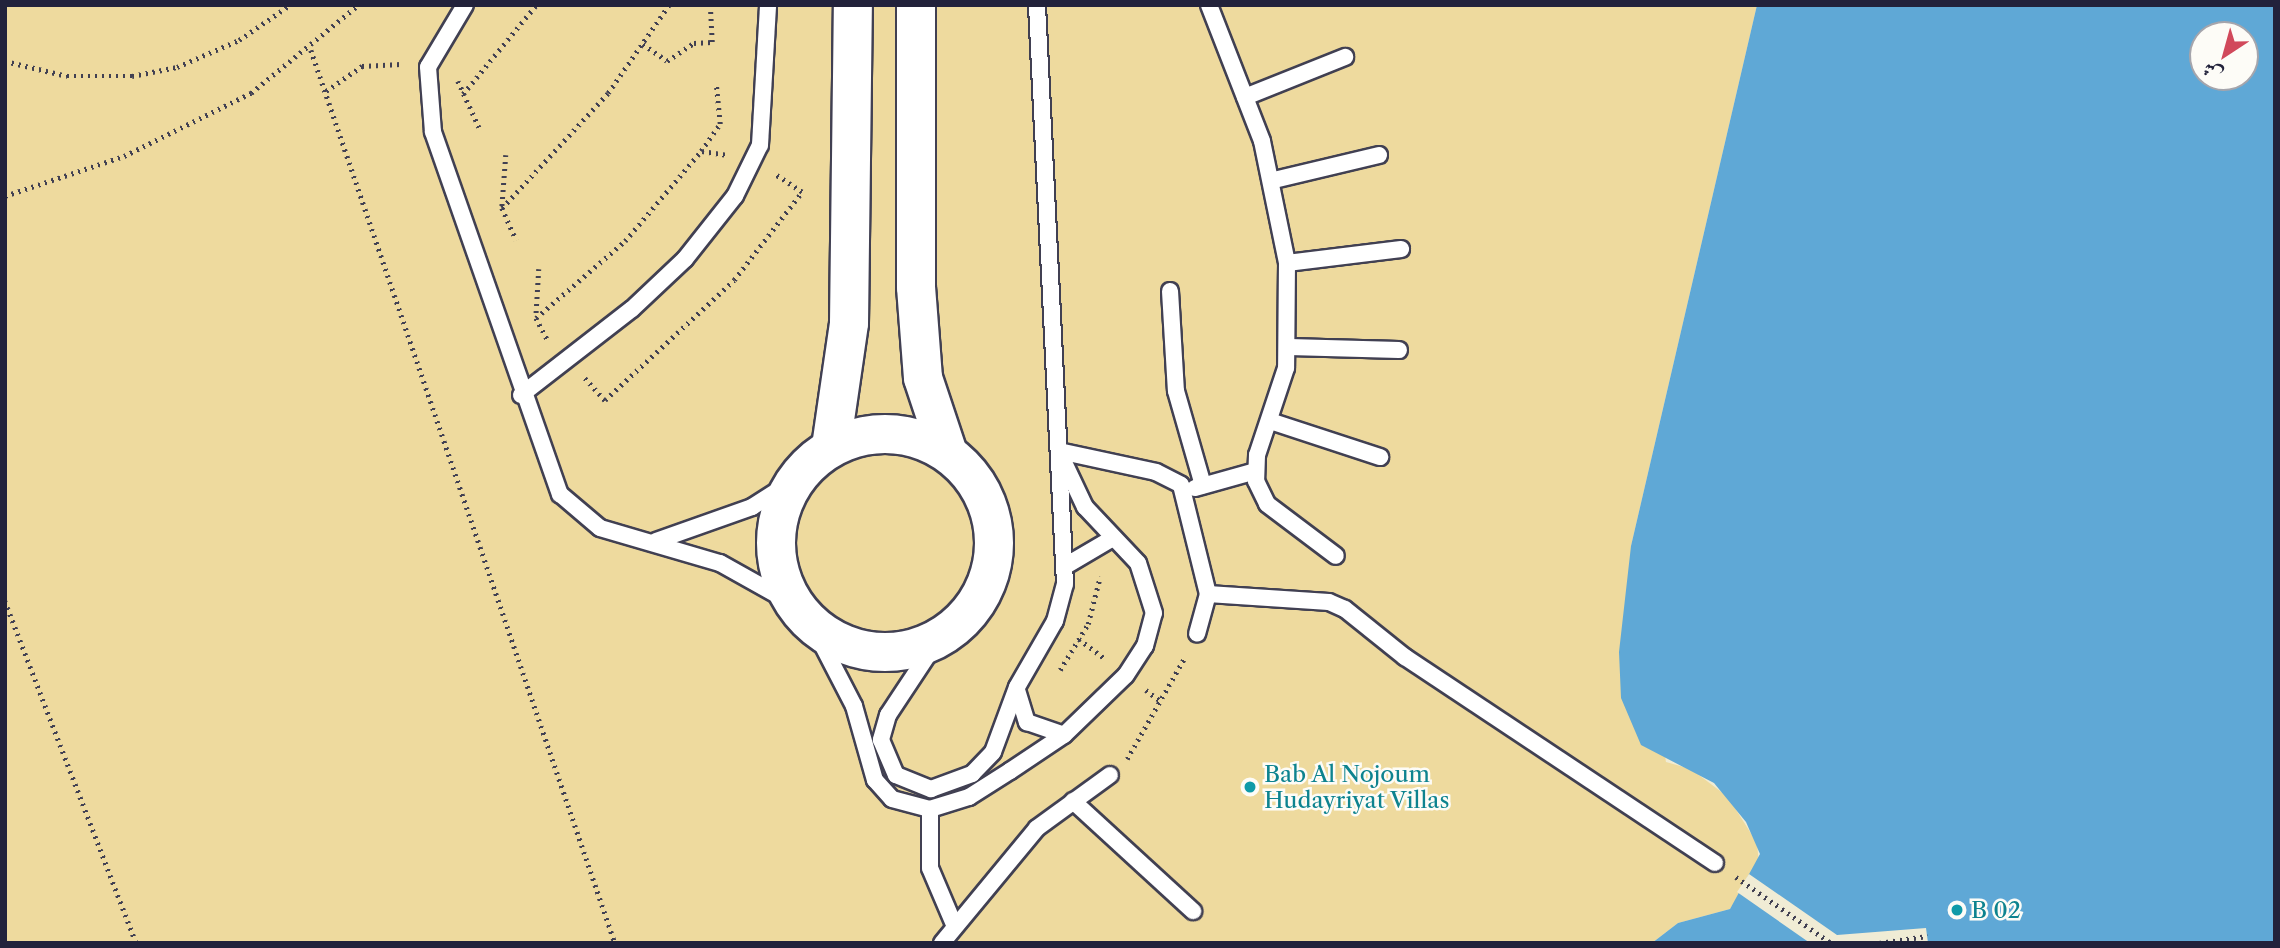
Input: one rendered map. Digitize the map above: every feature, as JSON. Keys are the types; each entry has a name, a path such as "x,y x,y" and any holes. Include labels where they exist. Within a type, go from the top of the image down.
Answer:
{"main road":[{"path":"831,447 849,323 853,5"},
{"path":"916,5 917,300 929,409 948,453 981,489 994,548 975,605 939,638 901,651 862,649 803,613 776,542 796,480 831,447 878,433 914,438 948,453"}],"lane":[{"path":"521,395 632,309 685,259 735,196 760,145 768,5"},
{"path":"939,638 883,727 883,753 906,782 931,789 972,774 996,745 1017,687 1055,621 1067,565 1037,5"},
{"path":"1209,5 1274,180 1287,263 1289,347 1256,471 1267,504 1336,556"},
{"path":"463,8 428,67 433,132 550,474 573,508 606,531 656,541 720,563 803,613 854,706 875,780 904,805 930,809 969,797 1064,734 1126,675 1151,630 1146,578 1085,508 1059,451"},
{"path":"1245,97 1346,57"},
{"path":"1274,180 1379,155"},
{"path":"1287,263 1401,249"},
{"path":"1170,291 1176,391 1203,485"},
{"path":"1289,347 1399,350"},
{"path":"1270,421 1380,457"},
{"path":"1059,451 1156,472 1182,491 1208,594 1197,634"},
{"path":"1182,491 1256,471"},
{"path":"656,541 752,508 796,480"},
{"path":"1067,565 1113,538"},
{"path":"1208,594 1329,602 1345,609 1405,657 1714,863"},
{"path":"1017,687 1027,722 1064,734"},
{"path":"942,943 953,922 1037,828 1110,775"},
{"path":"1073,801 1193,911"},
{"path":"930,809 930,868 953,922"}],"path":[{"path":"5,61 67,76 132,76 177,67 239,40 290,5"},
{"path":"5,196 124,156 273,81 311,50 358,5"},
{"path":"463,94 536,5"},
{"path":"502,208 562,148 643,44 669,5"},
{"path":"643,44 667,61 694,43 712,42 710,5"},
{"path":"311,50 615,943"},
{"path":"326,91 362,66 409,65"},
{"path":"451,72 480,127"},
{"path":"536,318 625,241 701,151 720,124 716,83"},
{"path":"701,151 736,156"},
{"path":"506,155 502,208 516,240"},
{"path":"576,384 585,378 605,400 734,280 802,192 772,172"},
{"path":"539,269 536,318 552,348"},
{"path":"5,601 136,942"},
{"path":"1110,775 1129,757 1197,634"},
{"path":"1714,863 1831,943"},
{"path":"1879,943 1927,936"}],"sand":[{"path":"5,5 1757,5 1631,546 1666,762 1691,769 1728,797 1757,843 1759,864 1730,909 1678,923 1652,943 5,943"}],"water":[{"path":"1757,5 2275,5 2275,943 1652,943 1678,923 1730,909 1760,854 1746,822 1714,783 1641,745 1621,698 1619,652 1631,546"}],"pier":[{"path":"1749,874 1837,935 1926,928 1928,943 1810,943 1737,892"}],"place":[{"name":"Bab Al Nojoum Hudayriyat Villas","path":"1250,787"},
{"name":"B 02","path":"1957,910"}]}
